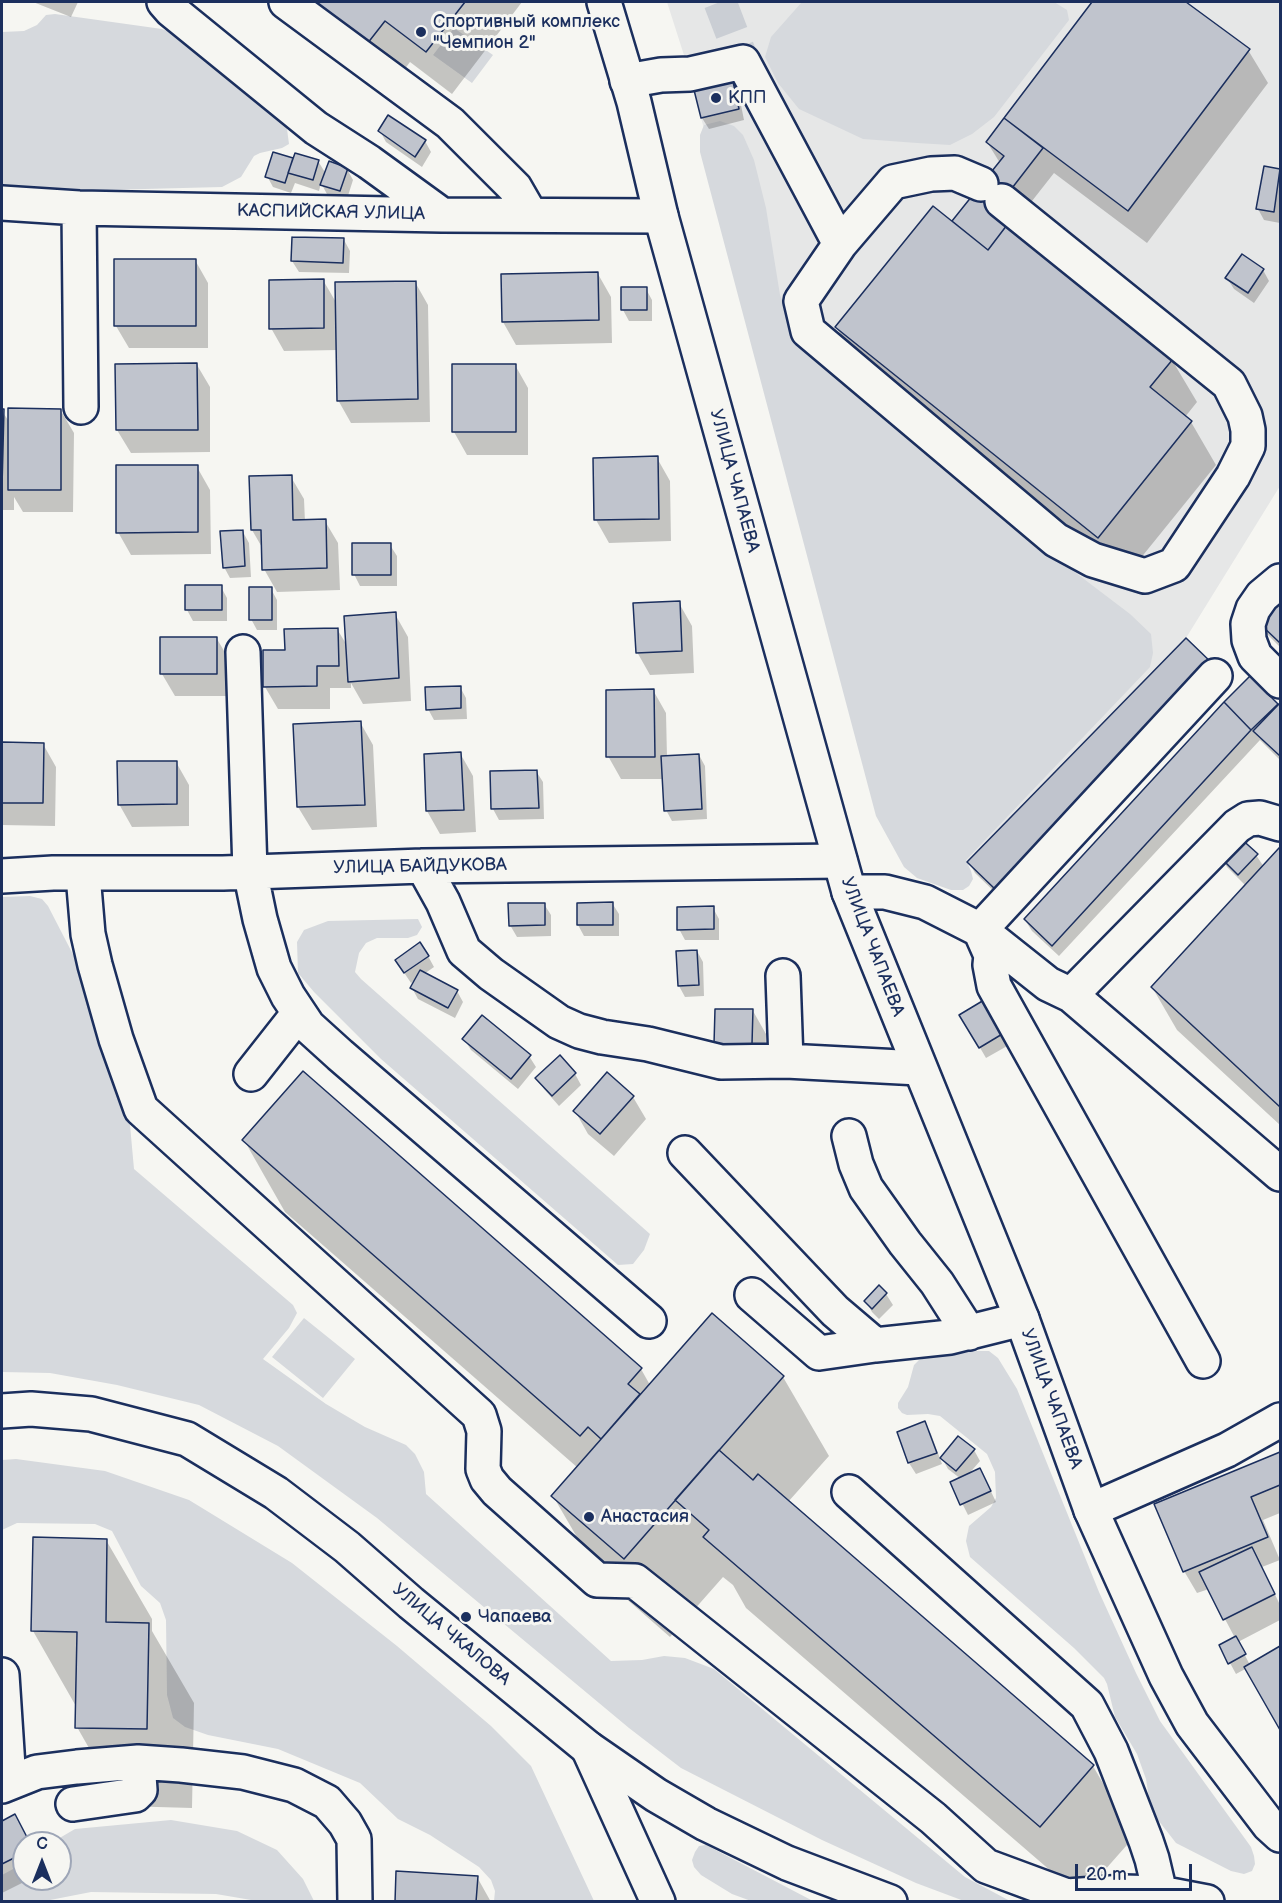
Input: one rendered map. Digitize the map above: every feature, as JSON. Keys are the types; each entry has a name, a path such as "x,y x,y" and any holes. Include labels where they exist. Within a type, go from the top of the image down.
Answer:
{"main road":[{"path":"165,2 316,128 369,162 442,215"},
{"path":"286,2 450,123 516,188 530,214"},
{"name":"УЛИЦА ЧАПАЕВА","path":"604,2 849,892 1022,1319 1091,1510 1166,1676 1192,1724 1269,1825 1281,1835"},
{"path":"627,81 662,75 690,74 743,62 840,244"},
{"path":"955,173 991,193 1229,384 1245,416 1248,446 1233,476 1174,564 1145,576 1093,560 1056,540 808,331 801,301 840,244 893,182 931,174 955,173"},
{"name":"КАСПИЙСКАЯ УЛИЦА","path":"2,203 79,208 442,215 662,216"},
{"path":"79,208 81,407"},
{"path":"1281,581 1262,596 1253,609 1248,624 1249,640 1255,656 1281,681"},
{"path":"243,652 236,872 260,919 274,968 288,996 308,1026 340,1055 649,1321"},
{"path":"980,930 1215,676"},
{"path":"1071,995 1237,826 1248,819 1260,818 1281,824"},
{"name":"УЛИЦА БАЙДУКОВА","path":"2,876 423,866 840,861"},
{"path":"423,866 443,902 464,951 491,974 559,1022 579,1031 648,1044 721,1062 786,1061 919,1068"},
{"path":"83,875 88,934 95,965 116,1039 141,1109 479,1416 484,1431 483,1469 487,1479 497,1491 597,1580 635,1581 933,1818 986,1866 1067,1896 1124,1892 1160,1893 1207,1902"},
{"path":"849,892 885,892 925,902 980,930 1048,984 1071,995 1281,1174"},
{"path":"980,930 991,955 990,965 994,986 1203,1361"},
{"path":"783,976 786,1061"},
{"path":"251,1074 299,1013"},
{"path":"849,1136 856,1164 866,1188 942,1290 969,1333"},
{"path":"685,1153 835,1311 875,1345"},
{"path":"752,1295 819,1353 950,1337 1022,1319"},
{"name":"УЛИЦА ЧКАЛОВА","path":"2,1411 31,1409 91,1414 187,1439 276,1493 347,1547 411,1603 588,1748 656,1795 706,1824 787,1863 890,1902"},
{"path":"1091,1510 1227,1450 1281,1420"},
{"path":"849,1492 1087,1705 1111,1751 1146,1841 1160,1893"},
{"path":"2,1675 5,1784 37,1772 138,1762 243,1772 294,1785 327,1802 345,1823 354,1839 355,1902"},
{"path":"588,1748 658,1902"},
{"path":"73,1804 135,1795 140,1790 138,1762"}],"shaded area":[{"path":"667,2 1280,2 1280,486 1186,638 967,862 901,829 690,74"},
{"path":"802,2 1054,2 1067,10 1069,20 994,117 972,134 950,145 917,143 863,139 799,109 778,83 765,57 771,37"},
{"path":"55,14 162,29 180,36 280,118 287,129 289,144 254,156 241,177 222,187 67,191 2,188 2,32 24,31 37,25 46,15"},
{"path":"454,28 493,55 472,83 433,55"},
{"path":"720,121 734,126 743,135 754,160 766,208 780,295 800,343 1026,535 1130,614 1151,634 1153,653 1150,667 966,860 973,879 963,890 951,890 917,878 904,867 876,816 700,152 700,135 704,125"},
{"path":"30,896 42,899 48,906 80,968 129,1114 134,1169 293,1305 297,1313 289,1328 263,1359 326,1404 365,1427 406,1445 415,1454 424,1472 426,1494 611,1661 642,1660 664,1656 685,1658 714,1669 965,1877 1010,1901 964,1901 916,1883 822,1840 681,1768 629,1728 377,1518 278,1446 199,1405 117,1385 50,1373 2,1372 2,897"},
{"path":"418,919 422,927 417,935 408,938 377,938 366,943 359,953 355,972 650,1234 644,1250 633,1264 618,1265 381,1059 298,973 297,942 304,930 328,921"},
{"path":"304,1318 355,1359 323,1398 272,1357"},
{"path":"989,1351 998,1358 1017,1389 1099,1592 1136,1673 1160,1721 1251,1847 1255,1864 1252,1871 1244,1874 1231,1871 1176,1843 1151,1811 1146,1779 1137,1754 1115,1717 1104,1678 1074,1648 970,1557 966,1541 969,1526 991,1507 996,1498 995,1472 987,1454 940,1416 907,1415 898,1408 898,1403 908,1387 914,1365 919,1360 932,1356"},
{"path":"16,1459 105,1471 189,1500 292,1563 397,1646 491,1726 531,1766 594,1901 494,1901 495,1891 491,1880 479,1867 430,1835 398,1819 360,1783 278,1749 208,1735 185,1727 173,1718 167,1695 166,1620 160,1603 141,1586 112,1531 95,1524 17,1523 2,1530 2,1460"},
{"path":"171,1820 237,1831 277,1850 303,1879 314,1901 257,1901 216,1894 91,1892 45,1901 2,1901 2,1875 12,1870 12,1891 72,1891 72,1831"},
{"path":"706,1845 813,1901 751,1901 732,1894 701,1875 694,1867 692,1860 695,1852 699,1846"}],"building":[{"name":"Спортивный комплекс \"Чемпион 2\"","path":"309,2 465,2 426,52 385,21 367,44"},
{"path":"1092,2 1186,2 1250,49 1128,211 1004,118"},
{"name":"КПП","path":"732,77 739,109 701,118 693,86"},
{"path":"388,115 426,140 415,157 378,131"},
{"path":"1004,118 1043,148 992,214 1007,225 988,250 952,221 1004,156 986,142"},
{"path":"273,152 293,158 285,183 265,177"},
{"path":"295,153 319,160 313,180 288,173"},
{"path":"329,161 348,168 340,191 320,185"},
{"path":"1264,166 1280,169 1274,212 1256,209"},
{"path":"933,206 988,250 1007,225 1173,359 1150,387 1192,421 1098,538 835,327"},
{"path":"292,237 344,238 343,263 291,261"},
{"path":"1242,254 1264,269 1248,293 1225,278"},
{"path":"114,259 196,259 196,326 114,326"},
{"path":"598,272 599,320 502,322 501,274"},
{"path":"324,279 324,328 269,329 269,280"},
{"path":"416,281 418,399 337,401 335,282"},
{"path":"621,287 647,287 647,310 621,310"},
{"path":"197,363 198,430 116,430 115,364"},
{"path":"452,364 516,364 516,432 452,432"},
{"path":"8,408 61,409 61,490 8,490"},
{"path":"2,409 4,409 2,487"},
{"path":"658,456 659,519 594,520 593,458"},
{"path":"116,465 198,465 198,532 116,533"},
{"path":"292,475 293,520 326,519 327,568 262,570 261,530 251,530 249,476"},
{"path":"243,530 245,566 223,568 220,531"},
{"path":"352,543 391,543 391,575 352,575"},
{"path":"185,585 222,585 222,610 185,610"},
{"path":"249,587 272,587 272,620 249,620"},
{"path":"1280,600 1280,643 1259,623"},
{"path":"680,601 682,651 636,653 633,603"},
{"path":"396,612 399,678 348,682 344,616"},
{"path":"338,628 339,666 317,666 317,686 263,687 263,650 285,650 284,629"},
{"path":"160,637 217,637 217,674 160,674"},
{"path":"1186,638 1215,666 996,890 967,862"},
{"path":"1250,676 1278,704 1251,730 1224,702"},
{"path":"461,686 461,708 426,710 425,687"},
{"path":"654,689 655,757 606,757 606,690"},
{"path":"1224,702 1251,730 1052,946 1024,919"},
{"path":"1280,705 1280,756 1253,731"},
{"path":"361,721 365,805 297,807 293,724"},
{"path":"2,742 44,743 43,803 2,803"},
{"path":"461,752 464,810 426,811 424,754"},
{"path":"699,754 702,809 664,811 661,756"},
{"path":"117,761 177,761 177,804 118,805"},
{"path":"537,770 539,808 491,809 490,771"},
{"path":"1238,836 1258,854 1238,875 1219,856"},
{"path":"1280,849 1280,1107 1151,987"},
{"path":"613,902 613,925 577,925 577,903"},
{"path":"508,903 545,903 545,925 509,926"},
{"path":"714,906 714,929 677,930 677,907"},
{"path":"420,942 429,956 404,973 395,960"},
{"path":"697,950 699,985 678,986 676,951"},
{"path":"420,970 458,990 448,1008 410,988"},
{"path":"984,1000 1004,1033 979,1048 959,1015"},
{"path":"715,1009 753,1009 752,1044 714,1044"},
{"path":"482,1015 531,1055 511,1079 462,1039"},
{"path":"560,1055 576,1073 552,1096 535,1078"},
{"path":"303,1071 642,1368 628,1384 640,1394 601,1439 588,1427 580,1436 242,1140"},
{"path":"607,1072 634,1096 600,1134 573,1111"},
{"path":"879,1285 887,1293 872,1309 864,1301"},
{"path":"712,1313 784,1376 624,1559 551,1496"},
{"path":"925,1421 937,1453 908,1463 897,1432"},
{"path":"958,1436 975,1449 956,1471 940,1458"},
{"path":"719,1450 753,1480 758,1474 1094,1765 1040,1827 703,1537 709,1530 675,1500"},
{"path":"1280,1452 1280,1485 1251,1497 1268,1537 1183,1572 1154,1504"},
{"path":"980,1468 991,1491 960,1505 950,1482"},
{"path":"33,1537 107,1539 106,1622 149,1623 147,1729 75,1728 77,1632 31,1631"},
{"path":"1252,1547 1275,1594 1223,1620 1199,1572"},
{"path":"1236,1636 1246,1654 1228,1664 1219,1645"},
{"path":"1280,1646 1280,1730 1244,1667"},
{"path":"15,1814 24,1831 12,1831 12,1859 2,1864 2,1821"},
{"path":"396,1871 478,1876 476,1902 395,1902"}],"tunnel":[{"path":"720,2 743,62"}],"place":[{"name":"Спортивный комплекс \"Чемпион 2\"","path":"421,32"},
{"name":"КПП","path":"716,98"},
{"name":"Анастасия","path":"589,1517"},
{"name":"Чапаева","path":"466,1617"}]}
